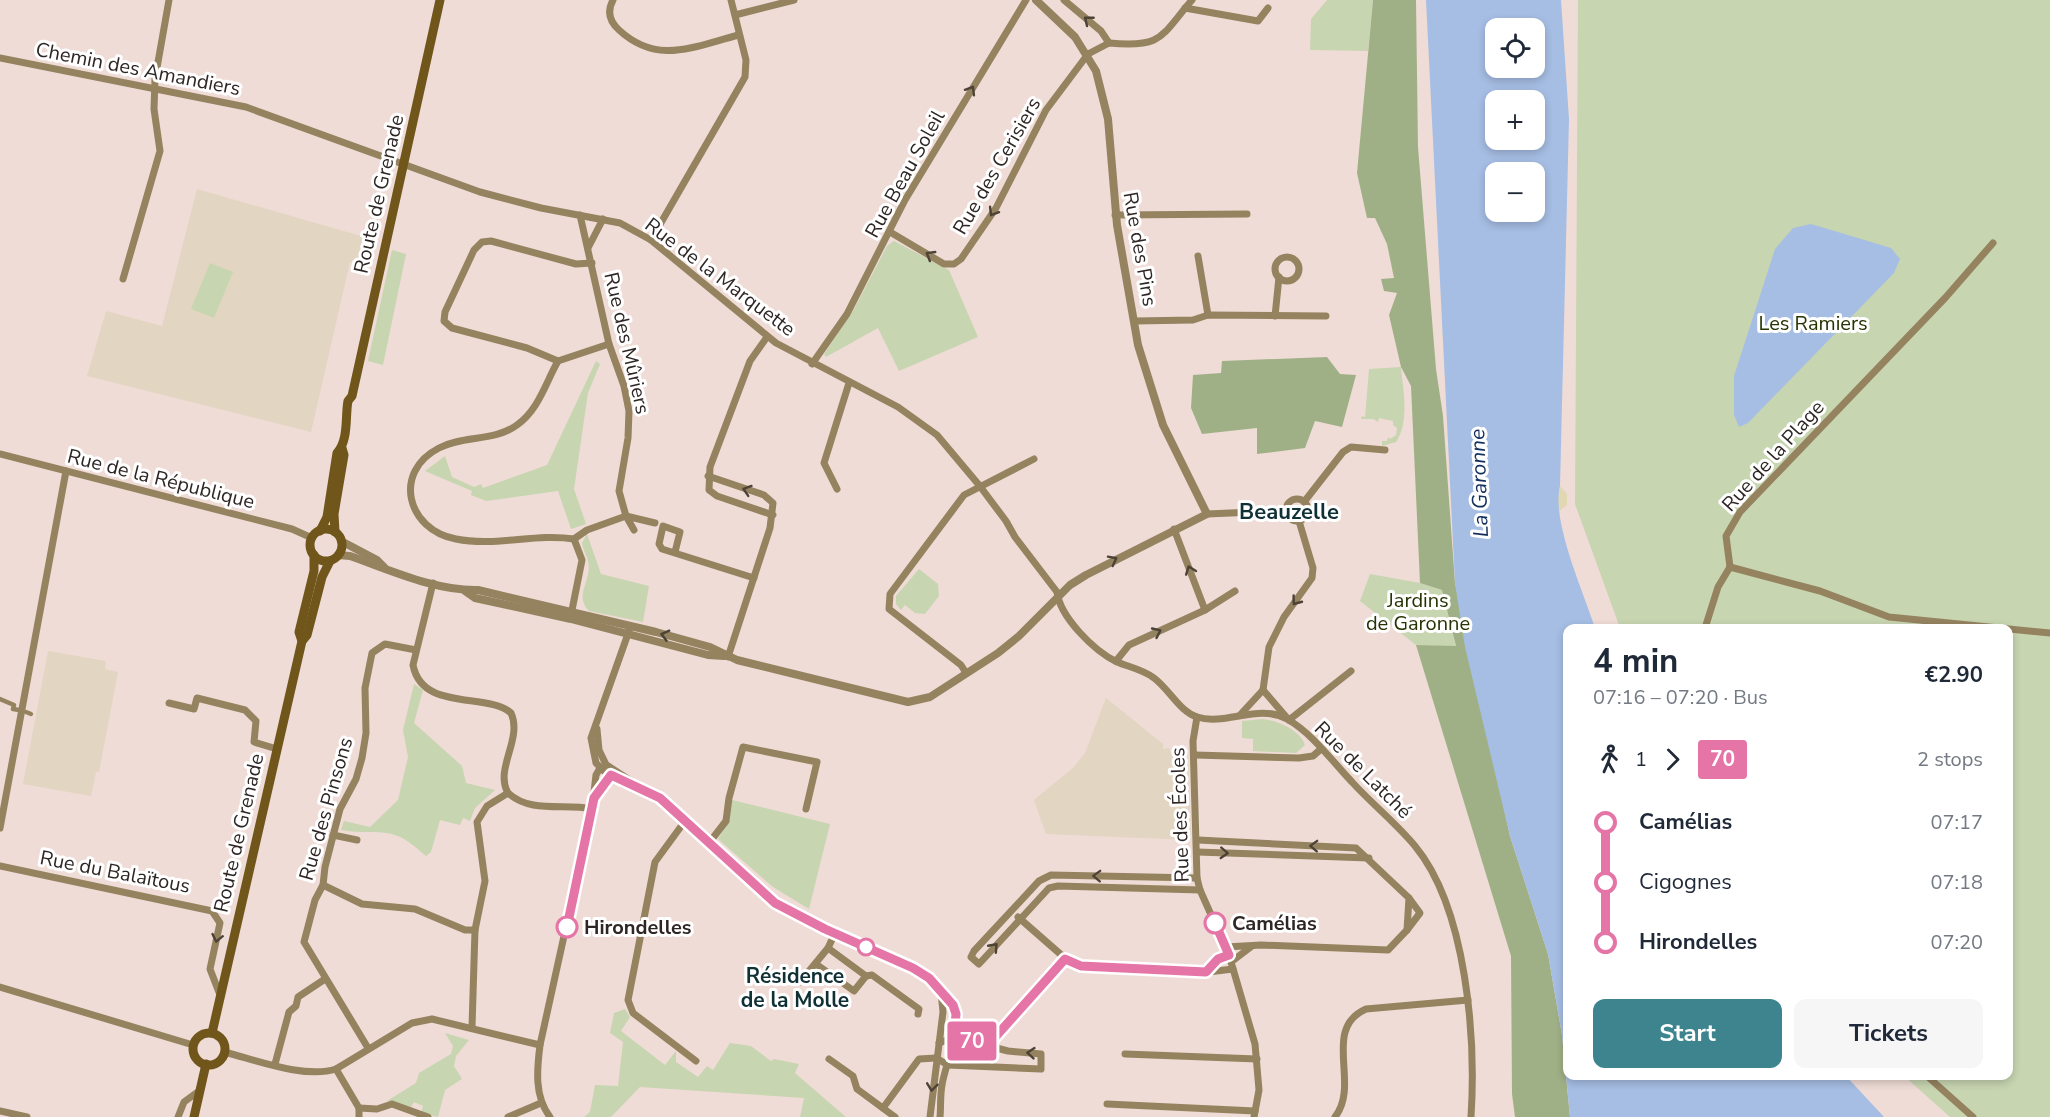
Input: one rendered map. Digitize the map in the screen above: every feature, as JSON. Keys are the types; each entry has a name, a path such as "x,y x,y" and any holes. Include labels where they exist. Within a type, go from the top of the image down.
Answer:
{"main road":[{"name":"Route de Grenade","path":"334,532 334,514 344,455 342,448 348,401 352,396 440,0"},
{"name":"Route de Grenade","path":"320,531 327,517 338,453 342,448"},
{"path":"320,531 334,532 341,541 334,558 321,560 314,555 310,545 312,538 320,531"},
{"name":"Route de Grenade","path":"302,641 299,632 313,575 314,555"},
{"name":"Route de Grenade","path":"212,1033 218,991 302,641 307,635 322,577 334,558"},
{"path":"212,1033 220,1038 224,1052 217,1062 206,1064 195,1057 193,1045 202,1034 212,1033"},
{"path":"194,1117 206,1064"}],"street":[{"path":"123,279 160,150 154,110 155,79 169,0"},
{"path":"613,0 609,12 614,25 622,33 661,52 739,35"},
{"path":"651,240 746,77 746,60 731,0"},
{"path":"735,15 794,0"},
{"name":"Rue Beau Soleil","path":"812,364 847,314 905,200 1026,0"},
{"path":"1064,0 1101,31 1109,43"},
{"path":"1088,54 1109,43 1148,44 1159,39 1192,0"},
{"name":"Rue des Pins","path":"1041,2 1075,37 1088,54 1096,71 1108,119 1116,215 1138,345 1155,403 1207,514"},
{"path":"1185,8 1258,21 1268,8"},
{"name":"Rue des Cerisiers","path":"890,232 944,264 954,264 961,259 996,208 1046,110 1088,54"},
{"name":"Chemin des Amandiers","path":"0,58 156,91 217,99 246,107 404,165"},
{"name":"Rue de la Marquette","path":"404,165 480,192 541,208 621,223 651,240 767,337 812,364 898,407 925,425 946,444 979,485 1058,596"},
{"path":"1116,215 1247,214"},
{"name":"Rue des Mûriers","path":"580,215 584,243 588,248 592,263 609,344 624,386 629,411 628,438 619,491 626,516 634,530"},
{"name":"Rue des Mûriers","path":"588,248 603,219"},
{"path":"592,263 576,264 487,240 474,250 445,312 444,321 452,328 527,348 558,361 609,344"},
{"name":"Rue de la Plage","path":"1730,567 1726,536 1740,512 1946,297 1993,243"},
{"path":"1198,256 1208,315"},
{"path":"1275,316 1279,277"},
{"path":"1135,321 1193,320 1208,315 1326,316"},
{"path":"767,337 750,361 708,476 709,490 717,496 773,515"},
{"path":"558,361 540,401 519,424 497,435 452,443 438,448 418,466 410,490 420,520 438,534 456,539 492,542 559,536 574,539 587,530 626,516 655,523"},
{"path":"837,489 824,463 849,383"},
{"path":"1304,502 1343,452 1351,447 1385,450"},
{"name":"Rue de la République","path":"0,454 292,529 312,538"},
{"path":"966,673 961,665 889,609 888,601 895,584 905,575 912,561 964,495 979,485 1034,459"},
{"path":"0,828 66,471"},
{"path":"708,476 764,495 773,503 773,515 728,657"},
{"path":"1288,515 1287,507 1291,502 1298,499 1304,502 1308,513 1299,521"},
{"path":"334,558 384,567 433,583 464,590 475,598 572,613 629,631 710,647 728,657 908,702 930,697 1008,646 1058,596 1086,575 1207,514 1276,511 1299,521 1313,568 1312,578 1284,617 1269,647 1263,690 1240,715"},
{"path":"1174,530 1204,610"},
{"path":"572,613 582,560 574,539"},
{"path":"341,541 377,560 384,567"},
{"path":"675,552 754,578"},
{"path":"1706,624 1718,586 1730,567 1820,591 1889,617 1959,624"},
{"path":"433,583 413,665 415,674 422,684 458,701 497,705 512,713 515,731 504,780 508,793 521,802 539,806 592,809"},
{"path":"1116,662 1129,645 1204,610 1235,591"},
{"path":"1058,596 1064,610 1088,642 1116,662 1152,676 1186,710 1197,717"},
{"path":"2013,629 2050,633"},
{"path":"629,631 591,738 591,746 611,775 634,784"},
{"name":"Rue des Pinsons","path":"368,1048 304,942 315,900 323,885 340,809 356,779 362,758 366,733 365,688 372,653 385,644 417,650"},
{"path":"1263,690 1289,720 1351,671"},
{"path":"169,703 194,709 197,698 245,710 256,721 254,742 277,749"},
{"path":"0,699 14,705 13,709 19,710"},
{"name":"Rue de Latché","path":"1197,717 1273,714 1289,720 1321,749 1416,847 1426,863 1450,918 1468,1000 1473,1058 1471,1117"},
{"name":"Rue des Écoles","path":"1197,717 1193,741 1198,840 1197,878 1231,962 1257,1059 1259,1090 1254,1114"},
{"path":"709,843 726,821 729,798 743,747 817,762 806,809"},
{"path":"1195,755 1299,758 1312,756 1321,749"},
{"path":"604,767 660,798 775,903 913,968 929,978 956,1014 954,1037 942,1084 940,1117"},
{"path":"550,1117 541,1103 537,1070 540,1045 592,809 596,775 604,767"},
{"path":"594,798 611,775"},
{"path":"472,1027 475,930 485,881 477,822 487,806 508,793"},
{"path":"685,820 655,862 628,1000 633,1012 696,1061"},
{"path":"333,835 357,840"},
{"path":"1198,840 1356,848 1409,898 1420,913 1388,950 1240,945 1226,947"},
{"path":"1197,852 1369,858"},
{"name":"Rue du Balaïtous","path":"0,866 212,911 220,923 210,969 218,991"},
{"path":"1197,878 1051,875 1039,881 971,957 979,964 1049,888 1058,886 1200,890"},
{"path":"1120,888 1121,877"},
{"path":"323,885 362,904 415,909 465,930 475,930"},
{"path":"1407,930 1409,898"},
{"path":"1012,911 1065,959 1081,966 1220,973 1252,946"},
{"path":"800,982 828,948 835,933"},
{"path":"828,948 866,976"},
{"path":"987,1065 989,1044 1065,959"},
{"path":"1206,972 1218,959 1231,962"},
{"path":"816,964 854,991 866,976 872,975 919,1009 918,1014"},
{"path":"275,1064 289,1012 298,997 325,979"},
{"path":"0,987 193,1045"},
{"path":"930,1117 936,1058 944,1012 941,992"},
{"path":"1335,1117 1346,1093 1344,1030 1357,1013 1366,1009 1468,1000"},
{"path":"224,1052 309,1072 324,1073 336,1069 412,1023 432,1019 540,1045"},
{"path":"883,1108 920,1059 936,1058 948,1065 1041,1069 1041,1054 1008,1051 989,1044 954,1037 939,1043"},
{"path":"1125,1054 1257,1059"},
{"path":"829,1059 853,1076 857,1089 895,1117"},
{"path":"336,1069 359,1108 359,1117"},
{"path":"1931,1080 1973,1117"},
{"path":"178,1117 184,1102 199,1091"},
{"path":"508,1117 541,1103"},
{"path":"359,1108 377,1109 392,1104 424,1116"},
{"path":"1107,1104 1254,1114"},
{"path":"0,1111 27,1117"}],"shaded area":[{"path":"197,189 368,238 361,264 350,262 311,432 87,376 106,311 162,326"},
{"path":"48,651 106,661 105,669 118,672 99,772 96,772 91,796 23,784"},
{"path":"1106,698 1163,744 1163,749 1169,748 1172,755 1188,752 1191,840 1046,834 1034,800 1074,767 1085,753"}],"green space":[{"path":"1327,0 1373,0 1368,51 1310,50 1311,19"},
{"path":"1373,0 1416,0 1418,147 1436,369 1443,416 1455,583 1510,836 1548,954 1562,1035 1563,1080 1566,1080 1570,1117 1515,1117 1512,1094 1511,956 1416,645 1456,646 1442,590 1420,583 1411,386 1401,367 1389,315 1397,293 1384,291 1381,279 1394,278 1387,244 1375,218 1367,218 1357,173"},
{"name":"Les Ramiers","path":"1578,0 2050,0 2050,1117 1950,1117 1908,1080 2013,1080 2013,624 1619,624 1575,504"},
{"path":"894,241 949,270 978,337 899,371 878,328 826,357 824,354 854,309 887,246"},
{"path":"392,250 406,254 383,365 368,361"},
{"path":"210,263 233,272 214,318 191,309"},
{"path":"1327,357 1340,374 1356,375 1342,427 1315,421 1305,448 1257,454 1257,428 1202,434 1191,408 1193,375 1221,373 1222,361"},
{"path":"596,361 600,364 588,393 574,489 586,524 571,529 558,491 486,501 471,495 472,491 425,471 445,456 452,477 474,487 481,484 483,488 547,465"},
{"path":"1401,367 1403,425 1396,442 1382,446 1382,441 1387,441 1388,437 1390,439 1396,435 1397,428 1393,425 1393,421 1379,418 1378,422 1373,419 1361,419 1362,416 1365,417 1369,369"},
{"path":"587,534 601,574 649,586 643,622 589,611 585,605 583,593 589,568 582,543"},
{"path":"919,569 938,584 939,596 925,614 915,613 905,605 901,610 896,604 896,596"},
{"name":"Jardins de Garonne","path":"1370,574 1420,583 1442,590 1456,647 1416,645 1360,601"},
{"path":"414,684 423,690 414,723 462,766 466,783 495,790 475,808 470,821 463,818 460,825 440,820 431,852 426,856 413,845 394,835 341,830 344,821 370,827 398,800 408,757 403,730"},
{"path":"1263,719 1288,727 1305,745 1296,753 1253,751 1253,739 1242,738 1242,721"},
{"path":"732,800 830,824 809,909 773,887 718,839 729,822"},
{"path":"625,1009 630,1017 621,1031 665,1065 676,1051 676,1062 698,1077 707,1066 713,1070 730,1043 751,1046 771,1061 774,1059 799,1064 795,1073 846,1117 800,1117 804,1098 640,1087 611,1117 584,1117 590,1112 595,1085 618,1086 623,1042 610,1033 614,1013"},
{"path":"445,1033 469,1040 456,1056 454,1066 462,1079 445,1090 438,1117 421,1113 423,1106 414,1102 411,1107 387,1101 416,1083 419,1073 451,1054 453,1046"}],"sand":[{"path":"1560,486 1567,494 1567,505 1559,511 1557,499"}],"water":[{"name":"La Garonne","path":"1426,0 1561,0 1569,119 1558,501 1564,537 1594,624 1563,624 1563,1045 1548,954 1510,836 1465,647 1455,583"},
{"path":"1811,224 1891,248 1900,259 1894,273 1748,423 1739,427 1734,415 1734,376 1775,249 1793,228"},
{"path":"1566,1080 1850,1080 1884,1117 1570,1117"}],"bus line":[{"name":"70","path":"567,927 594,798 611,775 660,798 747,880 775,903 825,929 913,968 929,978 953,1005 956,1014 954,1037 989,1044 1065,959 1081,966 1206,972 1218,959 1229,955 1215,923"}],"place":[{"name":"Camélias","path":"1215,923"},
{"name":"Hirondelles","path":"567,927"}],"district":[{"name":"Beauzelle","path":"1289,512"},
{"name":"Résidence de la Molle","path":"795,988"}]}
